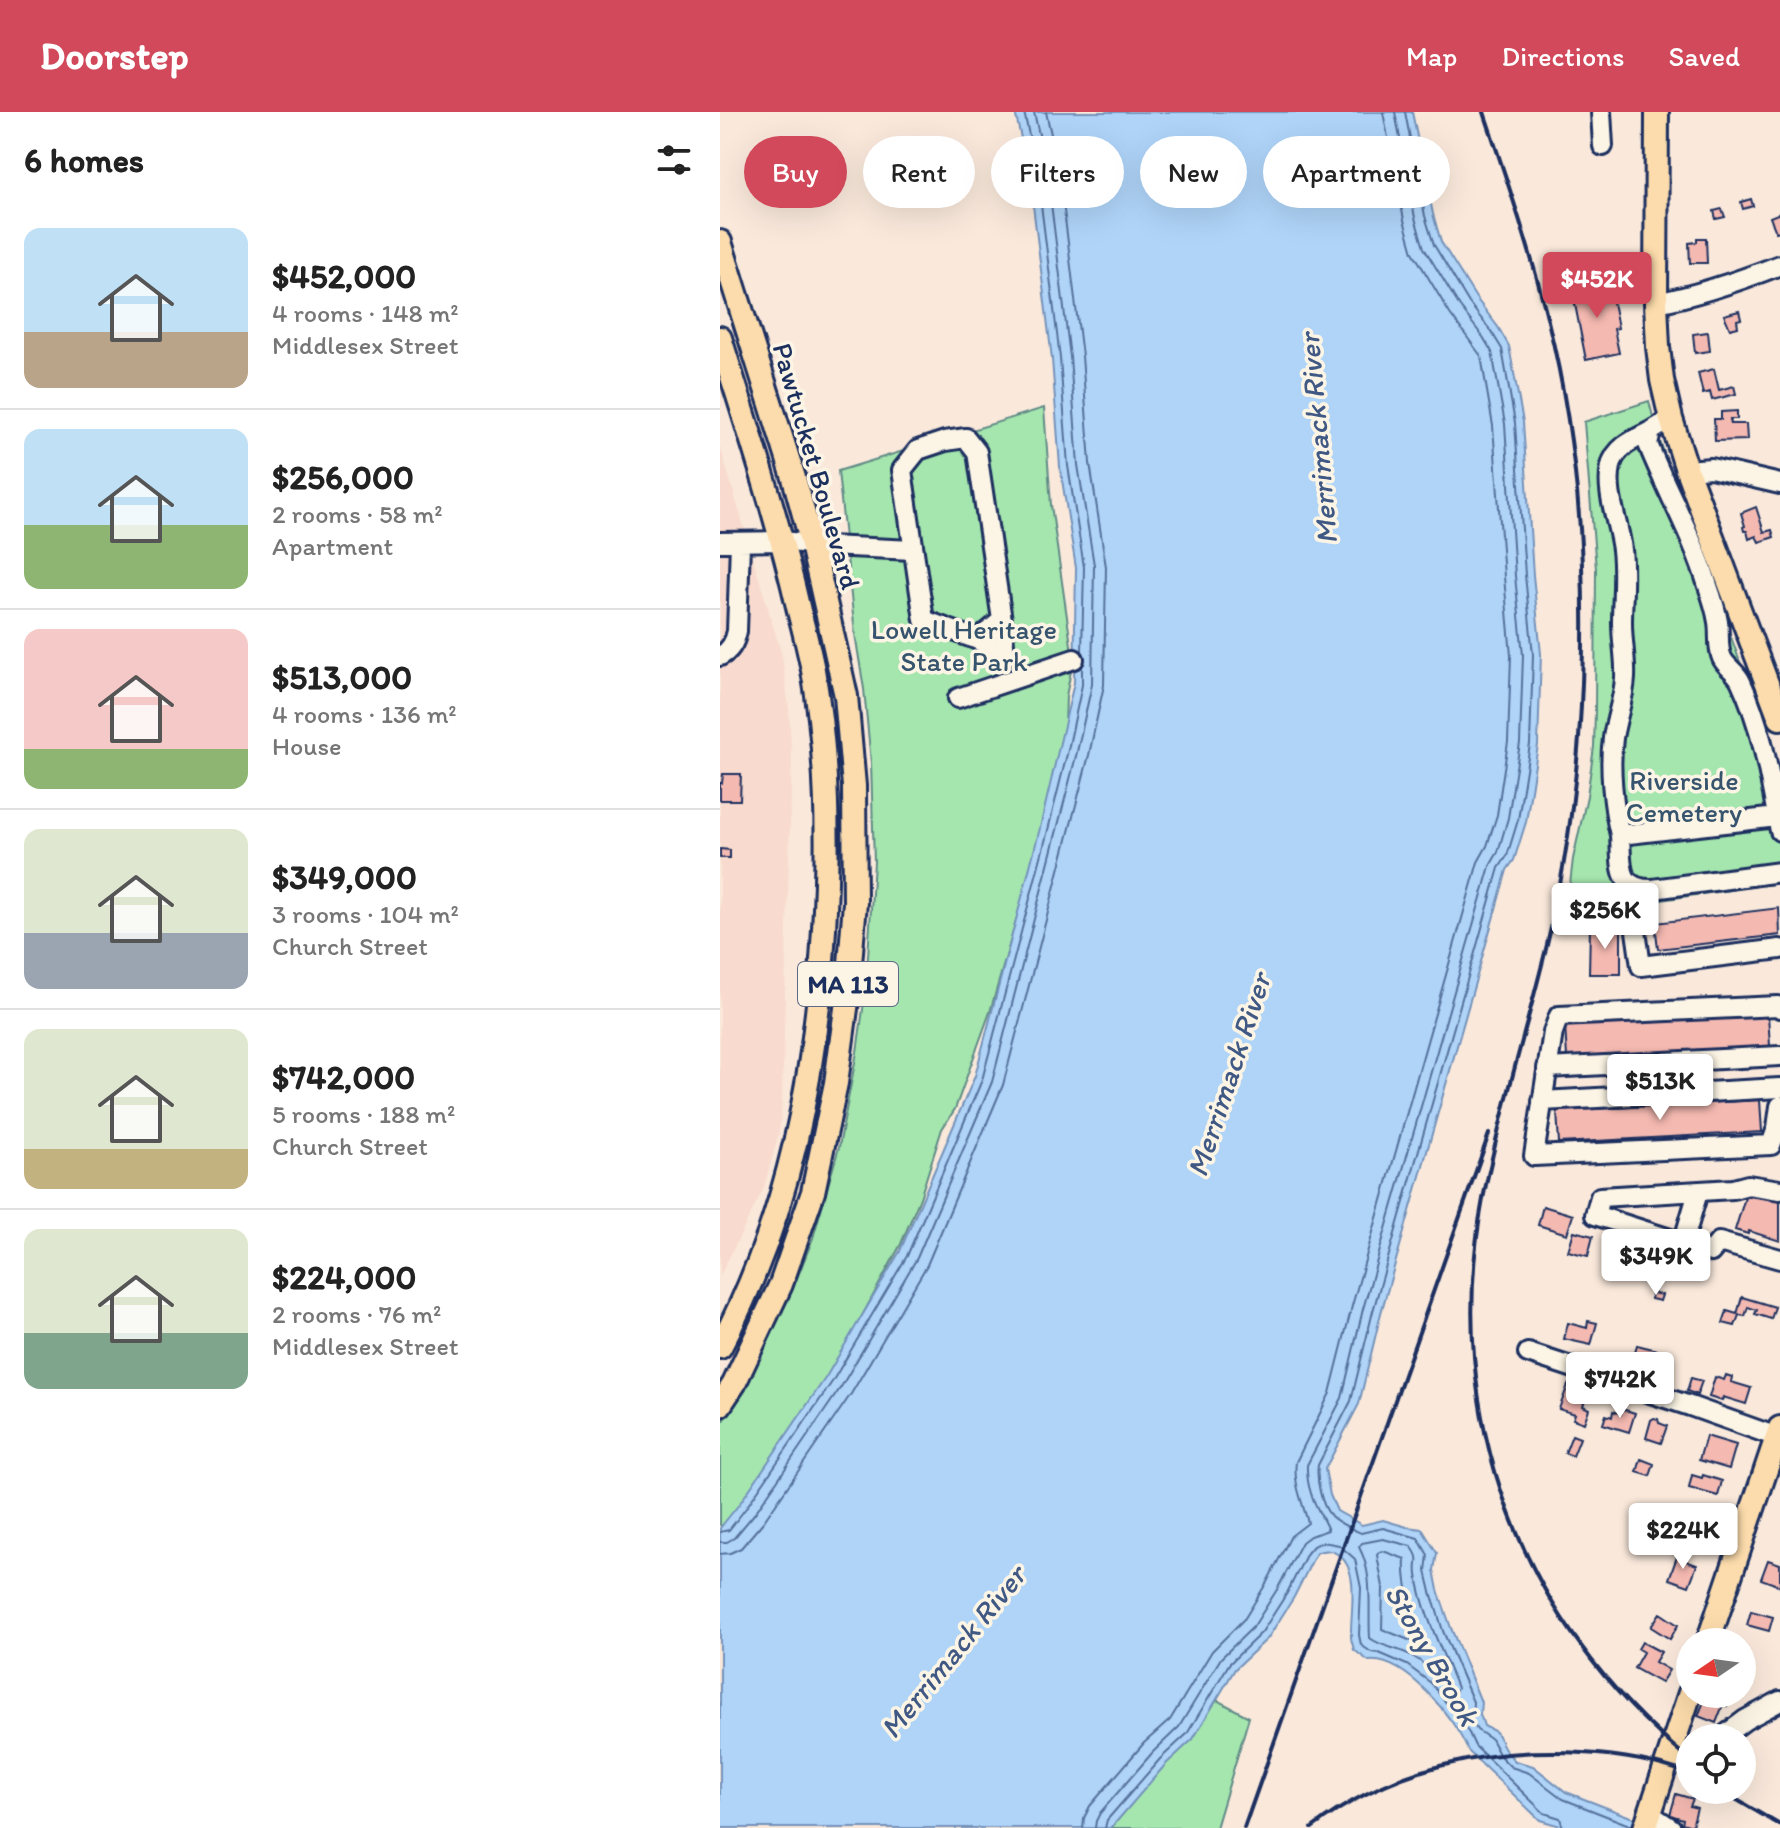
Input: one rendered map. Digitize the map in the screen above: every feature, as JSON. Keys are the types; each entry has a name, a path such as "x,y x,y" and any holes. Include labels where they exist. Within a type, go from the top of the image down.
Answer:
{"main road":[{"path":"1657,112 1656,303 1662,380 1687,470 1780,718"},
{"name":"Pawtucket Boulevard","path":"720,242 812,544 846,696 854,786 855,902 836,1083 813,1192 781,1284 734,1384 720,1405"},
{"name":"Pawtucket Boulevard","path":"720,338 771,499 813,669 828,821 821,991 792,1164 767,1242 720,1347"},
{"path":"1713,1628 1779,1434"},
{"path":"1648,1820 1676,1766"}],"street":[{"path":"1601,112 1603,146"},
{"path":"1656,303 1688,297 1780,265"},
{"path":"1671,419 1630,441 1612,461 1610,473 1622,549 1624,585 1625,679 1612,756 1624,876 1638,889 1653,889 1780,872"},
{"path":"1620,835 1779,824 1754,715 1740,678 1723,661 1718,622 1708,585 1690,535 1648,444 1651,431"},
{"path":"1005,656 978,640 924,620 902,470 918,450 966,438 977,452 1005,656 1012,680"},
{"path":"1687,470 1711,468 1780,484"},
{"path":"720,542 782,541 913,550"},
{"path":"720,656 735,640 729,599 740,543"},
{"path":"978,640 1002,620"},
{"path":"958,698 1074,659"},
{"path":"1635,924 1641,966 1780,949"},
{"path":"1780,1008 1559,1016 1553,1032 1534,1156 1771,1145 1780,1106"},
{"path":"1547,1068 1780,1056"},
{"path":"1542,1101 1780,1088"},
{"path":"1780,1190 1748,1185 1698,1192 1600,1197 1595,1215 1711,1252 1719,1242 1780,1259"},
{"path":"1683,1243 1698,1192"},
{"path":"1528,1353 1779,1434"},
{"path":"1740,1724 1780,1701"},
{"path":"1648,1820 1671,1828"}],"shaded area":[{"path":"720,446 782,655 792,761 779,1133 764,1188 720,1276"}],"green space":[{"name":"Riverside Cemetery","path":"1649,401 1657,433 1780,778 1780,883 1567,910 1573,859 1594,747 1596,569 1584,422"},
{"name":"Lowell Heritage State Park","path":"1044,408 1051,505 1071,645 1064,754 990,1012 955,1109 942,1129 920,1198 901,1244 855,1329 750,1542 720,1525 720,1426 755,1367 792,1291 813,1238 839,1147 866,988 874,862 871,763 838,471"},
{"path":"1217,1700 1249,1717 1216,1828 1111,1828"}],"water":[{"path":"1015,112 1412,112 1417,136 1263,136 1263,208 1432,208 1441,242 1509,346 1523,422 1541,654 1538,745 1526,822 1514,860 1507,870 1381,1313 1359,1404 1325,1469 1337,1511 1362,1525 1383,1520 1422,1529 1437,1553 1434,1570 1438,1590 1481,1702 1480,1714 1484,1726 1496,1732 1515,1761 1533,1766 1566,1792 1659,1828 1567,1828 1540,1820 1468,1751 1453,1723 1428,1693 1398,1669 1383,1662 1369,1661 1354,1650 1350,1572 1340,1556 1325,1551 1316,1553 1294,1597 1268,1638 1235,1669 1193,1739 1166,1764 1111,1828 720,1828 720,1528 826,1377 900,1251 975,1076 1039,832 1074,683 1076,568 1060,467 1052,359 1033,208 1124,208 1124,136 1021,136"}],"building":[{"path":"1751,199 1753,206 1743,209 1741,202"},
{"path":"1722,209 1725,217 1716,219 1714,211"},
{"path":"1780,213 1780,231 1776,232 1770,217"},
{"path":"1697,238 1706,238 1707,263 1690,263 1689,243 1697,242"},
{"path":"1609,281 1618,328 1614,329 1619,353 1586,360 1572,289"},
{"path":"1739,311 1741,319 1737,320 1738,327 1730,329 1724,315"},
{"path":"1708,332 1710,351 1695,353 1693,334"},
{"path":"1714,369 1719,390 1734,386 1736,394 1712,400 1710,392 1703,394 1698,373"},
{"path":"1737,411 1737,419 1730,419 1731,424 1746,424 1747,440 1715,441 1714,419 1721,419 1721,412"},
{"path":"1756,507 1764,532 1772,530 1774,537 1759,542 1756,536 1749,539 1747,531 1744,531 1741,513"},
{"path":"723,774 741,774 740,800 720,800"},
{"path":"720,849 730,850 730,858 720,858"},
{"path":"1779,908 1780,935 1658,949 1655,923"},
{"path":"1590,927 1621,927 1621,974 1589,974"},
{"path":"1768,1015 1770,1046 1567,1057 1565,1026"},
{"path":"1760,1100 1762,1132 1559,1143 1557,1111"},
{"path":"1747,1191 1773,1199 1774,1195 1780,1197 1780,1241 1735,1230"},
{"path":"1543,1206 1573,1215 1567,1234 1538,1225"},
{"path":"1574,1231 1593,1236 1588,1256 1568,1251"},
{"path":"1658,1259 1665,1261 1662,1273 1655,1271"},
{"path":"1652,1293 1662,1295 1660,1301 1651,1299"},
{"path":"1742,1297 1775,1307 1771,1319 1755,1314 1757,1310 1748,1307 1745,1316 1739,1315 1735,1326 1723,1323 1727,1311 1737,1314"},
{"path":"1588,1321 1597,1323 1591,1345 1564,1339 1568,1323 1587,1328"},
{"path":"1637,1345 1657,1350 1653,1366 1633,1361"},
{"path":"1726,1375 1732,1377 1731,1382 1751,1388 1746,1404 1723,1397 1722,1401 1709,1397 1715,1377 1724,1380"},
{"path":"1691,1378 1702,1381 1697,1395 1687,1391"},
{"path":"1568,1385 1579,1389 1576,1397 1585,1400 1583,1406 1589,1409 1584,1423 1573,1419 1575,1414 1559,1409"},
{"path":"1622,1409 1635,1413 1629,1432 1603,1424 1606,1415 1612,1417 1613,1411 1621,1414"},
{"path":"1654,1418 1667,1426 1661,1443 1646,1438"},
{"path":"1572,1435 1580,1438 1573,1456 1565,1453"},
{"path":"1706,1436 1736,1445 1729,1469 1699,1460"},
{"path":"1641,1459 1654,1464 1650,1476 1637,1472"},
{"path":"1692,1475 1722,1481 1718,1496 1689,1488"},
{"path":"1682,1510 1713,1517 1704,1541 1675,1531 1678,1525 1671,1522 1674,1513 1680,1515"},
{"path":"1678,1554 1685,1556 1683,1560 1697,1565 1689,1586 1669,1579"},
{"path":"1768,1560 1780,1564 1780,1586 1761,1579"},
{"path":"1751,1611 1773,1617 1769,1631 1747,1625"},
{"path":"1660,1613 1678,1625 1670,1639 1651,1627"},
{"path":"1642,1642 1661,1652 1655,1662 1669,1670 1661,1683 1634,1668 1643,1652 1638,1649"},
{"path":"1701,1708 1722,1708 1716,1723 1698,1716"},
{"path":"1676,1794 1676,1804 1691,1804 1697,1808 1692,1826 1670,1815"}],"railway":[{"path":"1484,112 1534,268 1560,372 1580,528 1583,633 1579,738 1561,881 1483,1199 1473,1279 1474,1358 1486,1435 1507,1509 1539,1579 1580,1645 1631,1705 1676,1747"},
{"path":"1244,1828 1489,1134"},
{"path":"1312,1828 1374,1790 1407,1776 1476,1758 1547,1752 1597,1754 1651,1762 1676,1770"},
{"path":"1744,1804 1780,1825"}],"water label":[{"name":"Merrimack River","path":"1318,439"},
{"name":"Merrimack River","path":"1229,1075"},
{"name":"Merrimack River","path":"953,1652"},
{"name":"Stony Brook","path":"1432,1655"}]}
